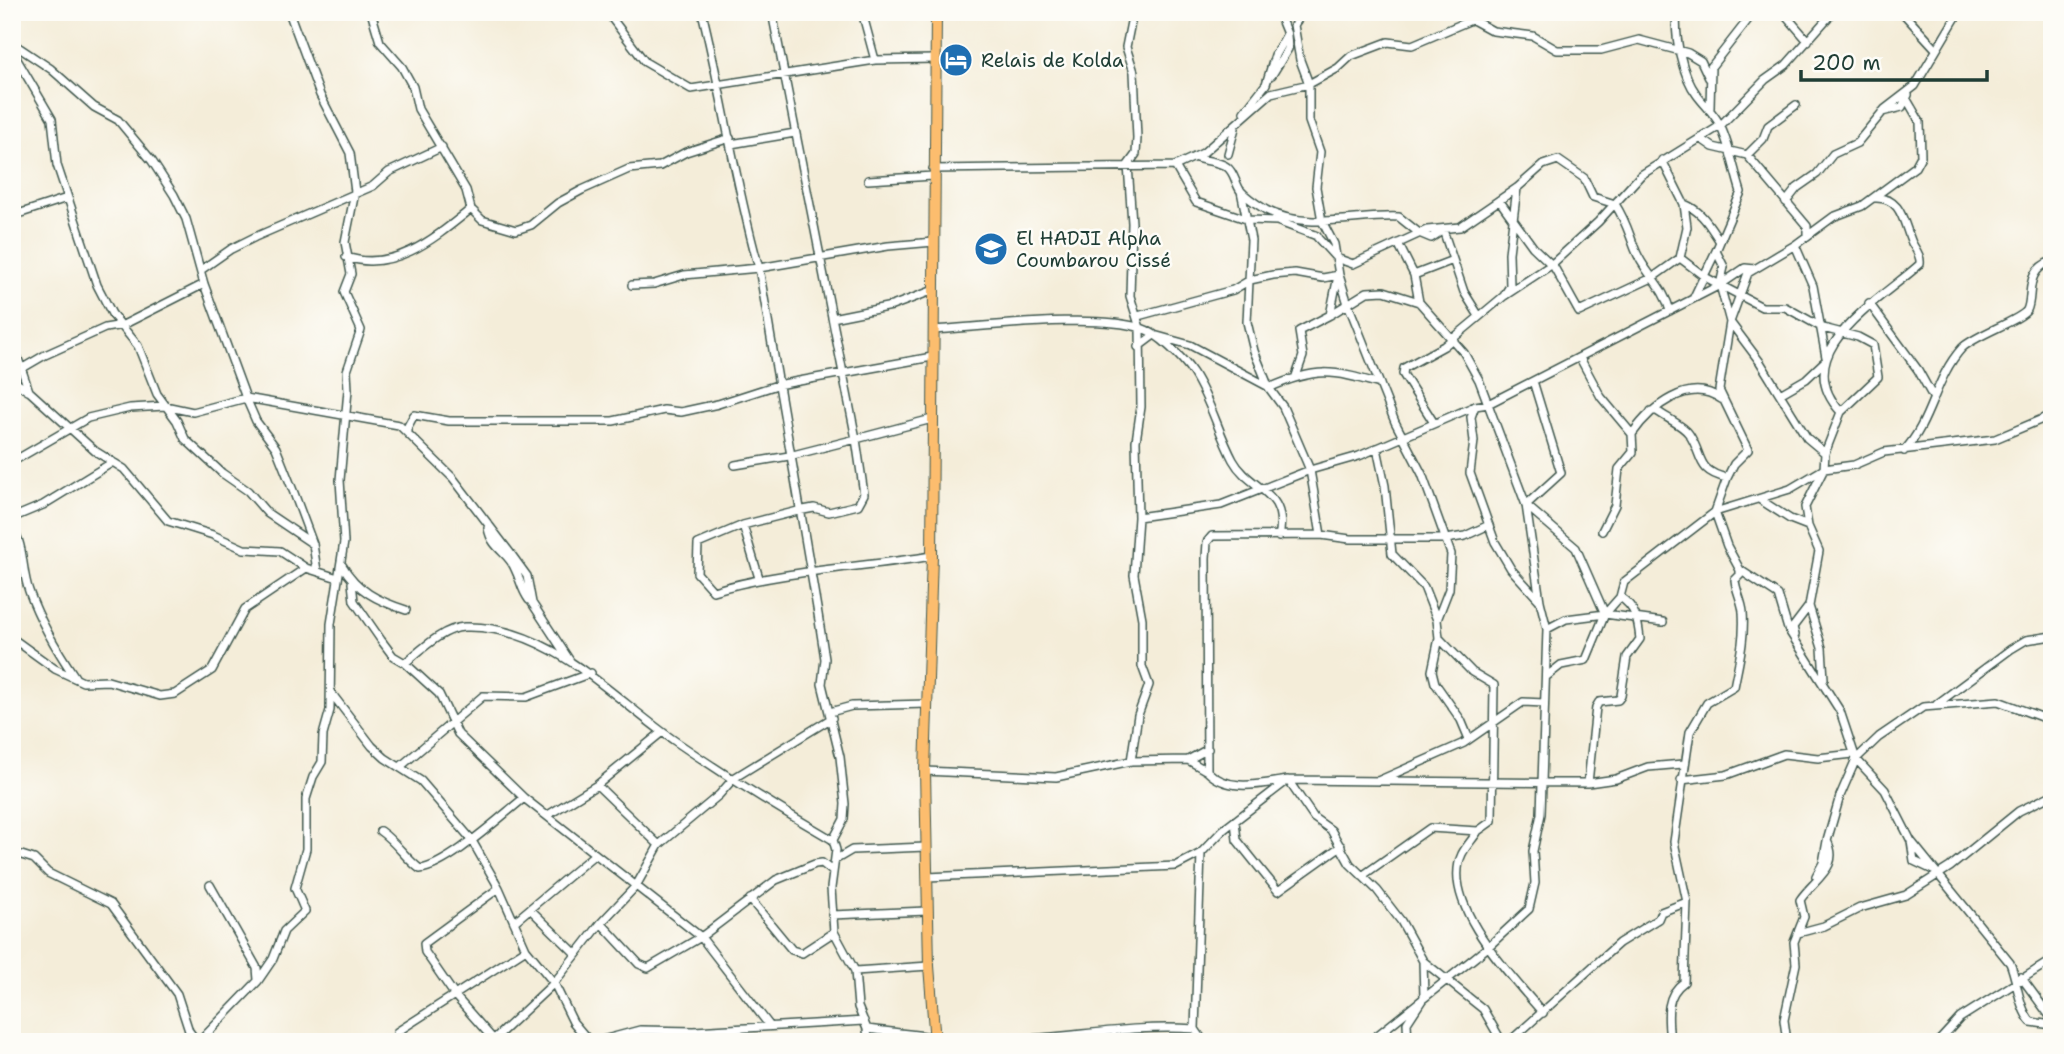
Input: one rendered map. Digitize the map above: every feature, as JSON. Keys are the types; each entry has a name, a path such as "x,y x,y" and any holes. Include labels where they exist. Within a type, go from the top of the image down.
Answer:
{"main road":[{"path":"935,1040 929,966 925,771 932,556 936,12"}],"street":[{"path":"12,852 34,859 48,873 111,904 177,994 187,1024 198,1042 258,981 273,959 284,930 305,911 295,888 296,875 306,849 306,799 322,762 323,735 331,694 331,624 344,542 340,480 347,372 360,330 344,292 351,274 345,242 355,192 350,153 320,95 289,12"},
{"path":"371,12 380,42 402,67 413,87 418,109 466,190 471,209 482,220 516,230 531,225 582,190 629,169 660,166 686,152 730,141 795,133"},
{"path":"607,12 645,62 691,89 876,60 935,59"},
{"path":"702,12 720,85 743,213 759,268 825,660 822,684 831,715 845,804 844,819 833,840 835,860 832,915 834,932 855,971 858,1007 866,1025 868,1042"},
{"path":"772,12 776,41 787,75 795,133 856,439 864,494 862,502 829,512 814,508 798,511 743,525 698,544 697,573 713,591 759,578 811,574 932,556"},
{"path":"862,12 876,60"},
{"path":"1292,12 1300,60 1309,84 1310,121 1320,152 1316,187 1322,221 1334,244 1339,275 1348,304 1402,436 1422,474 1451,554 1450,584 1437,620"},
{"path":"1287,34 1303,12"},
{"path":"868,180 933,173 1062,166 1175,166 1196,158 1221,139 1271,93 1309,84 1338,68 1351,56 1388,42 1412,45 1490,12"},
{"path":"1677,12 1681,52 1698,96 1710,108 1720,126 1741,192 1739,203 1693,298"},
{"path":"1710,108 1711,67 1754,12"},
{"path":"1783,12 1808,41"},
{"path":"1434,423 1403,374 1404,368 1451,340 1504,296 1551,265 1615,204 1625,190 1662,160 1720,126 1808,41 1833,12"},
{"path":"1902,12 1934,48"},
{"path":"1882,112 1902,107 1934,48 1959,12"},
{"path":"1228,154 1235,125 1288,49 1287,34 1279,13"},
{"path":"1131,761 1138,715 1149,684 1142,666 1142,619 1134,575 1138,516 1136,441 1141,407 1138,346 1140,328 1129,296 1132,223 1128,165 1136,154 1135,72 1126,47 1133,14"},
{"path":"1471,19 1493,32 1534,36 1557,50 1601,50 1640,40 1701,61 1709,79"},
{"path":"12,43 51,69 94,107 118,120 132,135 174,195 186,219 204,284 246,398 256,421 276,448 313,544 317,572"},
{"path":"12,51 52,118 57,165 97,285 112,314 138,346 157,394 184,439 222,473 248,491 267,513 313,544"},
{"path":"1786,202 1797,188 1817,174 1833,154 1857,143 1882,112 1914,86"},
{"path":"1721,399 1722,366 1730,322 1738,293 1748,273 1795,245 1833,217 1862,206 1915,167 1921,156 1920,122 1906,98"},
{"path":"1747,155 1763,139 1768,126 1796,105"},
{"path":"1700,138 1713,147 1747,155 1807,226 1807,236"},
{"path":"1221,139 1249,220 1250,280 1247,322 1254,351 1269,388 1283,407 1310,470 1321,535"},
{"path":"201,270 231,249 373,186 389,172 442,146"},
{"path":"1196,158 1223,164 1230,169"},
{"path":"1315,235 1336,258 1353,264 1427,230 1460,227 1517,188 1543,165 1558,160 1584,178 1593,197 1615,204 1629,227 1635,250 1652,278 1666,293 1670,311"},
{"path":"1499,200 1532,247 1551,265 1579,312 1652,278 1680,258 1687,227 1684,204 1662,160"},
{"path":"1175,166 1196,202 1249,220 1277,220 1334,244"},
{"path":"1504,296 1510,286 1509,253 1515,222 1517,188"},
{"path":"1241,191 1263,208 1284,219 1322,221 1334,218 1399,218 1419,233"},
{"path":"1780,394 1806,379 1825,360 1842,333 1868,303 1920,264 1896,205 1885,197 1872,198"},
{"path":"12,216 67,198"},
{"path":"1684,204 1694,208 1704,218 1719,240"},
{"path":"346,257 369,261 411,251 429,243 471,209"},
{"path":"1443,230 1464,292 1479,316"},
{"path":"632,285 654,284 684,275 759,268 888,246 934,242"},
{"path":"1369,1042 1488,947 1528,909 1535,883 1533,851 1541,814 1547,676 1547,629 1540,601 1526,505 1479,380 1464,353 1419,302 1414,275 1398,243"},
{"path":"1795,245 1813,286 1823,328 1825,390 1841,412"},
{"path":"1716,251 1724,267 1720,285 1730,322 1807,438 1825,453"},
{"path":"1680,258 1705,277 1762,307 1785,307 1823,328 1873,345 1878,377 1841,412 1825,453 1824,469 1805,506 1808,526 1819,551 1809,606 1793,627 1795,636"},
{"path":"1414,275 1453,260"},
{"path":"1904,451 1926,422 1943,375 1963,347 2004,323 2019,318 2028,309 2030,282 2044,264 2052,261"},
{"path":"1138,516 1221,505 1310,470 1377,448 1475,406 1488,404 1720,285 1745,268 1755,269"},
{"path":"1138,316 1233,290 1250,280 1295,273 1312,278 1339,275"},
{"path":"1330,315 1339,275"},
{"path":"21,369 105,328 123,325 204,284"},
{"path":"832,318 892,306 934,290"},
{"path":"1233,290 1248,295"},
{"path":"1296,376 1303,356 1298,331 1367,292 1384,291 1419,302"},
{"path":"1868,303 1918,370 1933,397"},
{"path":"933,330 1089,322 1140,328 1153,335 1190,345 1269,388"},
{"path":"1138,346 1153,335"},
{"path":"1153,335 1191,370 1215,413 1234,462 1275,501 1282,523 1279,537"},
{"path":"12,341 29,391"},
{"path":"408,433 408,426 414,415 449,421 613,421 664,410 681,412 718,404 777,385 932,357"},
{"path":"1580,358 1601,397 1632,434 1633,452 1619,469 1615,505 1602,531"},
{"path":"1269,388 1296,376 1320,371 1380,384"},
{"path":"12,380 29,391 95,452 124,469 168,521 213,535 244,549 280,551 306,568 338,578"},
{"path":"1526,505 1561,473 1533,381"},
{"path":"1632,434 1651,411 1670,398 1696,390 1709,390 1721,399 1748,450 1734,464 1727,478 1723,498 1715,512 1727,546 1740,570 1778,594 1788,629 1824,683 1847,727 1855,757 1885,790 1911,841 2052,1018"},
{"path":"12,462 70,427 110,411 165,406 193,412 246,398 398,425 453,478 527,576 532,603 571,661"},
{"path":"1475,406 1471,417 1474,441 1470,473 1489,525 1511,569 1540,601"},
{"path":"1651,411 1657,411 1689,433 1698,458 1711,474 1727,478"},
{"path":"1547,676 1561,665 1586,660 1605,614 1620,597 1625,582 1715,512 1790,489 1824,469 1854,465 1885,452 1995,439 2052,415"},
{"path":"735,465 789,456 932,419"},
{"path":"1377,448 1385,486 1388,538 1392,554 1424,587 1437,620 1439,638 1432,671 1435,683 1461,720 1469,739"},
{"path":"12,518 43,505 113,463"},
{"path":"1759,499 1790,519 1808,526"},
{"path":"1526,505 1576,548 1605,614"},
{"path":"743,525 759,578"},
{"path":"1207,771 1208,542 1213,536 1321,535 1350,539 1446,539 1465,536 1489,525"},
{"path":"12,527 23,552 29,592 39,621 75,678"},
{"path":"341,565 352,583 377,600 406,610"},
{"path":"12,638 55,669 75,678 94,683 108,681 160,696 175,694 212,670 245,609 306,568"},
{"path":"1670,1042 1668,1002 1673,989 1684,982 1687,902 1674,842 1681,780 1690,732 1701,710 1715,697 1734,687 1738,658 1744,646 1743,610 1735,580 1740,575 1740,570"},
{"path":"352,583 354,601 393,656 405,663 439,694 458,734 524,798 701,937 769,1025"},
{"path":"1588,783 1596,707 1599,702 1618,700 1621,696 1627,657 1640,639 1638,618 1629,603 1620,597"},
{"path":"1809,606 1822,648 1824,683"},
{"path":"1547,629 1566,618 1605,614 1663,622"},
{"path":"405,663 426,646 462,627 512,634 591,673 662,732 734,778 764,801 833,840"},
{"path":"1934,706 2026,640 2052,636"},
{"path":"1439,638 1472,672 1494,685 1492,821 1478,831 1461,855 1461,895 1488,947 1543,1013"},
{"path":"400,767 468,706 483,696 526,697 591,673"},
{"path":"331,694 372,746 385,758 421,781 471,839 499,888 526,949 554,983 573,1022 592,1042 640,1030 694,1031 769,1025 866,1025 935,1040 1012,1040 1091,1032 1195,1029"},
{"path":"1787,1042 1784,1020 1796,964 1794,942 1804,917 1800,900 1812,883 1831,865 1833,853 1827,841 1855,757 1915,712 1934,706 1998,701 2052,721"},
{"path":"1376,782 1469,739 1523,702 1544,703"},
{"path":"499,888 424,943 425,951 457,997 492,1040 554,983 601,923 636,887 659,845 719,795 734,778 831,715 852,706 927,704"},
{"path":"548,815 597,785 662,732"},
{"path":"925,771 1056,778 1131,761 1188,760 1208,749"},
{"path":"1681,780 1727,775 1784,754 1818,758 1855,757"},
{"path":"1188,760 1207,771 1218,783 1246,786 1288,780 1588,783 1616,779 1648,767 1684,764"},
{"path":"927,877 1176,866 1201,853 1235,821 1288,780"},
{"path":"1288,780 1314,817 1331,830 1350,864 1401,921 1423,961 1483,1009 1502,1042"},
{"path":"597,785 659,845"},
{"path":"1798,933 1824,926 1860,908 1906,895 1950,867 2019,811 2052,795"},
{"path":"380,831 399,845 420,869 429,868 452,855 524,798"},
{"path":"1235,821 1237,840 1278,891 1341,846"},
{"path":"1362,876 1430,828 1478,831"},
{"path":"835,860 852,850 926,847"},
{"path":"1201,853 1195,1029 1204,1042"},
{"path":"514,922 595,854"},
{"path":"601,923 639,964 648,968 701,937 776,880 815,863 822,863 833,872"},
{"path":"210,884 257,968 258,981"},
{"path":"750,899 792,950 802,953 834,932"},
{"path":"1509,1042 1619,943 1658,919 1661,912 1687,902"},
{"path":"530,909 576,954"},
{"path":"832,915 927,911"},
{"path":"401,1042 397,1032 457,997 526,949"},
{"path":"1938,1042 1960,1018 2052,960"},
{"path":"1408,1042 1407,1023 1424,997 1423,961"},
{"path":"855,971 929,966"},
{"path":"2020,980 2022,1012 2031,1022 2052,1025"}],"place":[{"name":"Relais de Kolda","path":"956,60"},
{"name":"El HADJI Alpha Coumbarou Cissé","path":"991,249"}]}
